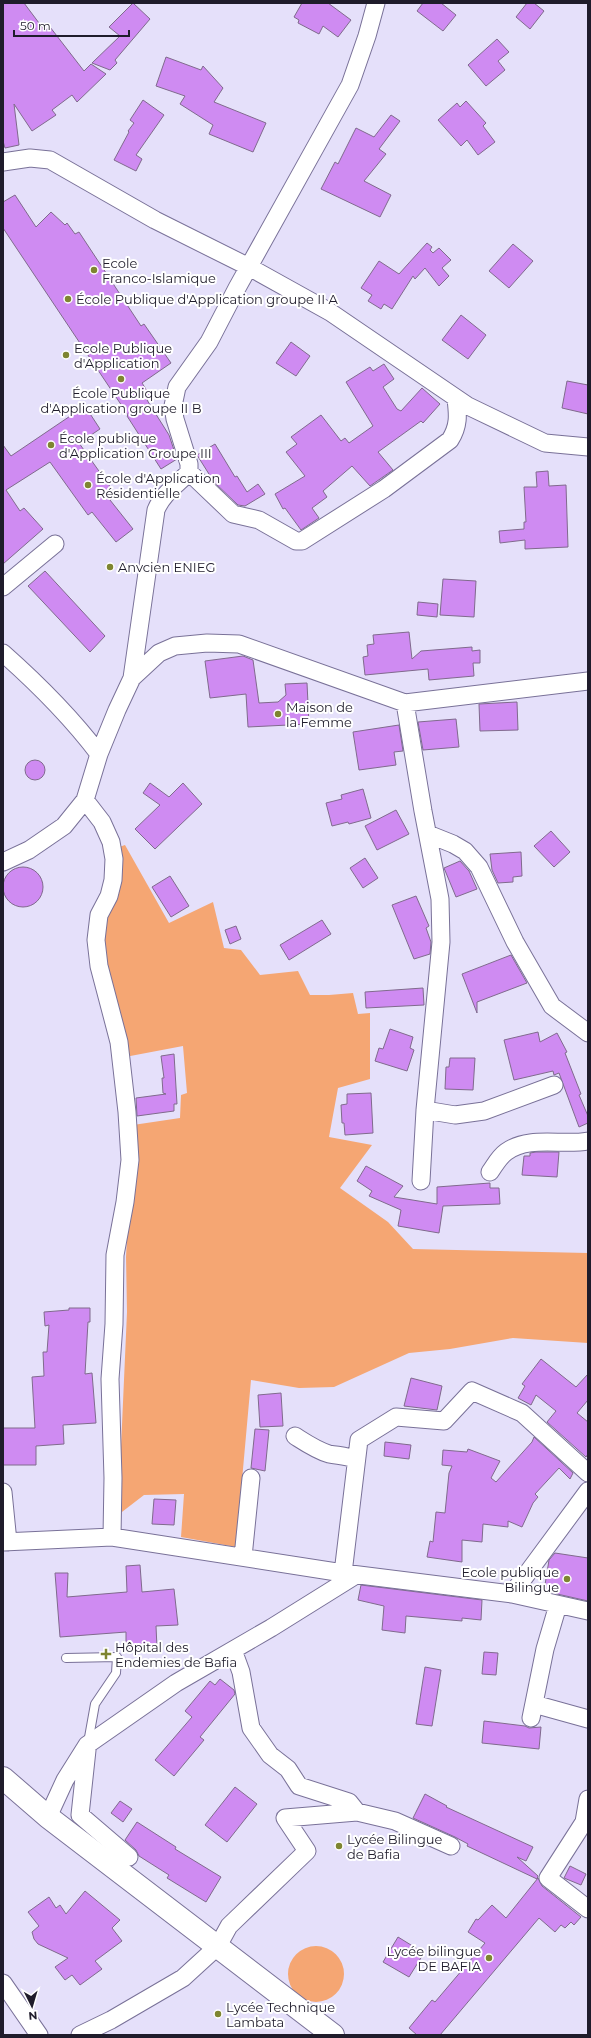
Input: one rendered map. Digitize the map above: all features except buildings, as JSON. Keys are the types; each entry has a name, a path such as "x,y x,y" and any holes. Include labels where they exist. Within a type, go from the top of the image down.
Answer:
{"main road":[{"path":"3,1778 48,1817 333,2035"}],"street":[{"path":"3,862 29,850 64,826 85,800 99,754 116,710 132,678 156,510 160,500 189,472 189,464 175,418 174,395 177,387 209,342 350,85 367,36 376,3"},
{"path":"3,162 30,158 50,160 155,220 249,267 330,312 456,399 545,443 588,447"},
{"path":"189,472 233,514 259,520 296,541 302,541 384,490 450,440 455,432 459,418 456,399"},
{"path":"3,587 55,544"},
{"path":"132,678 159,653 175,646 207,643 239,644 405,703 588,681"},
{"path":"3,653 42,689 83,733 99,754"},
{"path":"405,703 440,898 441,942 425,1110 421,1181"},
{"path":"85,800 102,822 111,842 114,858 113,880 109,896 99,915 96,940 99,966 119,1042 127,1112 130,1160 125,1202 115,1256 114,1324 110,1379 114,1500 112,1537"},
{"path":"428,834 453,844 465,851 479,867 515,942 552,1006 588,1033"},
{"path":"425,1110 455,1115 484,1111 554,1085"},
{"path":"490,1172 500,1158 517,1146 539,1143 588,1141"},
{"path":"349,1574 356,1460 359,1440 396,1417 444,1421 472,1391 522,1413 588,1473"},
{"path":"295,1436 318,1450 331,1454 347,1455 356,1460"},
{"path":"243,1557 252,1478"},
{"path":"512,1594 588,1491"},
{"path":"3,1492 6,1542 112,1537 349,1574 512,1594 588,1611"},
{"path":"48,1817 65,1780 87,1746 176,1683 272,1628 349,1574"},
{"path":"558,1605 545,1649 533,1711 588,1719"},
{"path":"233,1650 241,1672 250,1728 270,1755 288,1769 299,1786 349,1802 357,1812"},
{"path":"87,1746 80,1815 129,1857"},
{"path":"588,1799 584,1822 548,1878 588,1909"},
{"path":"80,2035 111,2020 183,1978 218,1946 229,1926 307,1851 285,1818 357,1812 395,1821 451,1846"},
{"path":"3,1982 39,2035"}],"lane":[{"path":"66,1658 117,1657 116,1673 94,1704 87,1746"}],"shaded area":[{"path":"125,845 169,923 213,902 224,948 241,950 260,975 298,971 310,995 353,993 358,1014 370,1013 370,1079 338,1088 329,1137 372,1145 340,1188 388,1222 413,1249 588,1253 588,1343 513,1338 450,1349 409,1353 334,1387 299,1388 251,1380 236,1547 181,1537 184,1494 144,1495 118,1515 127,1312 126,1257 133,1125 180,1118 181,1095 187,1093 183,1046 125,1057 101,949 103,918 116,848"},
{"path":"316,1946 327,1948 336,1954 342,1963 344,1974 342,1985 336,1994 327,2000 316,2002 305,2000 296,1994 290,1985 288,1974 290,1963 296,1954 305,1948"}],"place":[{"name":"Ecole Franco-Islamique","path":"94,270"},
{"name":"École Publique d'Application groupe II A","path":"68,299"},
{"name":"Ecole Publique d'Application","path":"66,355"},
{"name":"École Publique d'Application groupe II B","path":"121,379"},
{"name":"École publique d'Application Groupe III","path":"51,445"},
{"name":"École d'Application Résidentielle","path":"88,485"},
{"name":"Anvcien ENIEG","path":"110,567"},
{"name":"Maison de la Femme","path":"278,714"},
{"name":"Ecole publique Bilingue","path":"567,1579"},
{"name":"Hôpital des Endemies de Bafia","path":"106,1654"},
{"name":"Lycée Bilingue de Bafia","path":"339,1846"},
{"name":"Lycée bilingue DE BAFIA","path":"489,1958"},
{"name":"Lycée Technique Lambata","path":"218,2014"}]}
